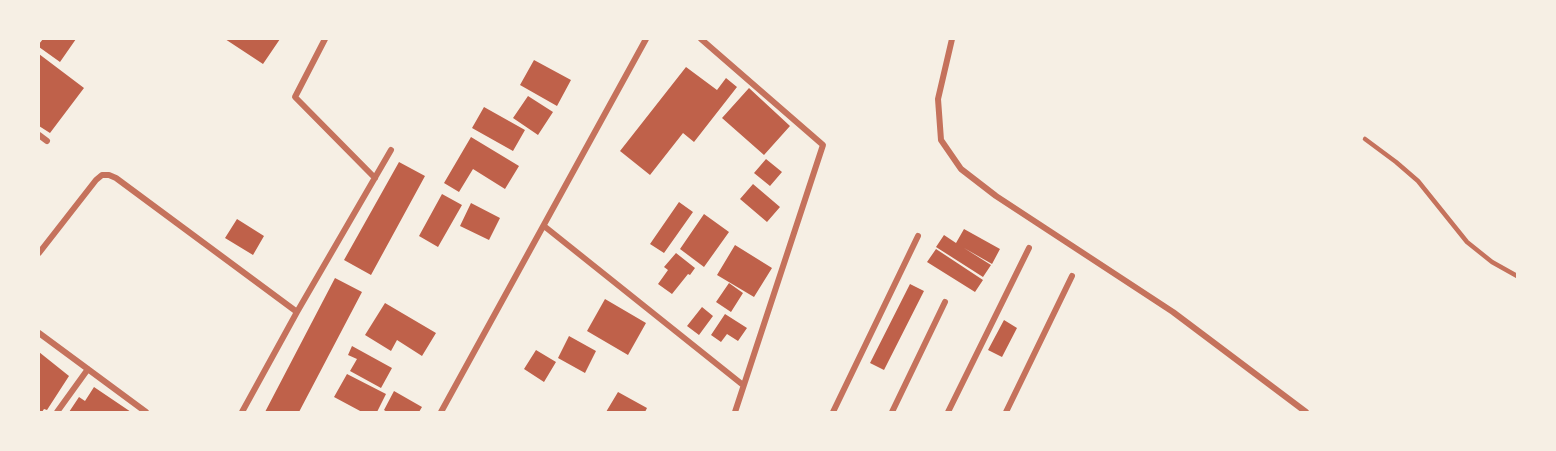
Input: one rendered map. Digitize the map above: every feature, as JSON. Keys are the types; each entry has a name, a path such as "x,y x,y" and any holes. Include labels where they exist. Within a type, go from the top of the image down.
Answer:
{"street":[{"path":"325,39 295,97 375,178"},
{"path":"441,412 646,39"},
{"path":"701,39 823,145 735,412"},
{"path":"952,39 938,99 941,140 962,169 996,196 1173,312 1306,412"},
{"path":"39,135 47,141"},
{"path":"242,412 391,150"},
{"path":"39,253 96,180 102,175 109,175 126,185 297,312"},
{"path":"544,226 743,385"},
{"path":"833,412 918,236"},
{"path":"948,412 1029,248"},
{"path":"1006,412 1072,276"},
{"path":"892,412 945,302"},
{"path":"39,333 146,412"},
{"path":"57,412 88,369"}],"lane":[{"path":"1365,139 1418,181 1467,242 1492,262 1517,276"}],"building":[{"path":"43,39 76,39 60,62 39,47"},
{"path":"225,39 280,39 263,64"},
{"path":"39,54 84,88 50,133 39,126"},
{"path":"534,60 571,80 557,106 520,85"},
{"path":"686,67 717,90 726,78 737,87 694,142 683,133 650,175 620,151"},
{"path":"749,88 790,126 764,155 722,118"},
{"path":"528,96 553,112 538,135 513,118"},
{"path":"484,107 525,130 513,151 472,128"},
{"path":"471,137 519,166 505,189 473,169 459,192 444,183"},
{"path":"766,159 782,172 770,186 754,173"},
{"path":"399,162 425,176 371,275 344,260"},
{"path":"753,184 780,207 767,222 740,199"},
{"path":"442,194 462,205 438,247 419,236"},
{"path":"679,202 693,212 664,253 650,244"},
{"path":"471,203 500,218 489,240 460,226"},
{"path":"704,214 729,232 704,267 680,249"},
{"path":"237,219 264,236 253,255 225,238"},
{"path":"964,229 1000,249 992,264 964,248 991,265 983,277 936,247 944,235 956,243"},
{"path":"735,245 772,268 754,297 717,275"},
{"path":"936,249 983,280 975,292 927,262"},
{"path":"676,253 695,268 672,294 658,284 668,270 664,267"},
{"path":"335,278 362,292 299,412 265,412"},
{"path":"729,283 743,293 731,312 716,302"},
{"path":"910,284 924,291 884,370 870,363"},
{"path":"605,299 646,323 628,355 587,331"},
{"path":"385,303 436,333 422,356 397,340 391,351 365,335"},
{"path":"702,307 713,316 699,335 687,326"},
{"path":"725,314 747,328 738,341 727,334 721,342 711,335"},
{"path":"1004,320 1017,328 1002,357 988,350"},
{"path":"569,336 596,351 585,373 558,358"},
{"path":"352,346 392,368 381,388 350,371 357,359 348,355"},
{"path":"536,350 556,362 544,382 524,369"},
{"path":"39,352 69,376 47,410 44,409 42,412 39,412"},
{"path":"347,374 386,394 377,412 362,412 334,397"},
{"path":"94,387 131,412 69,412 79,397 85,401"},
{"path":"394,391 422,407 419,412 387,412 384,410"},
{"path":"618,392 647,408 645,412 606,412"}]}
